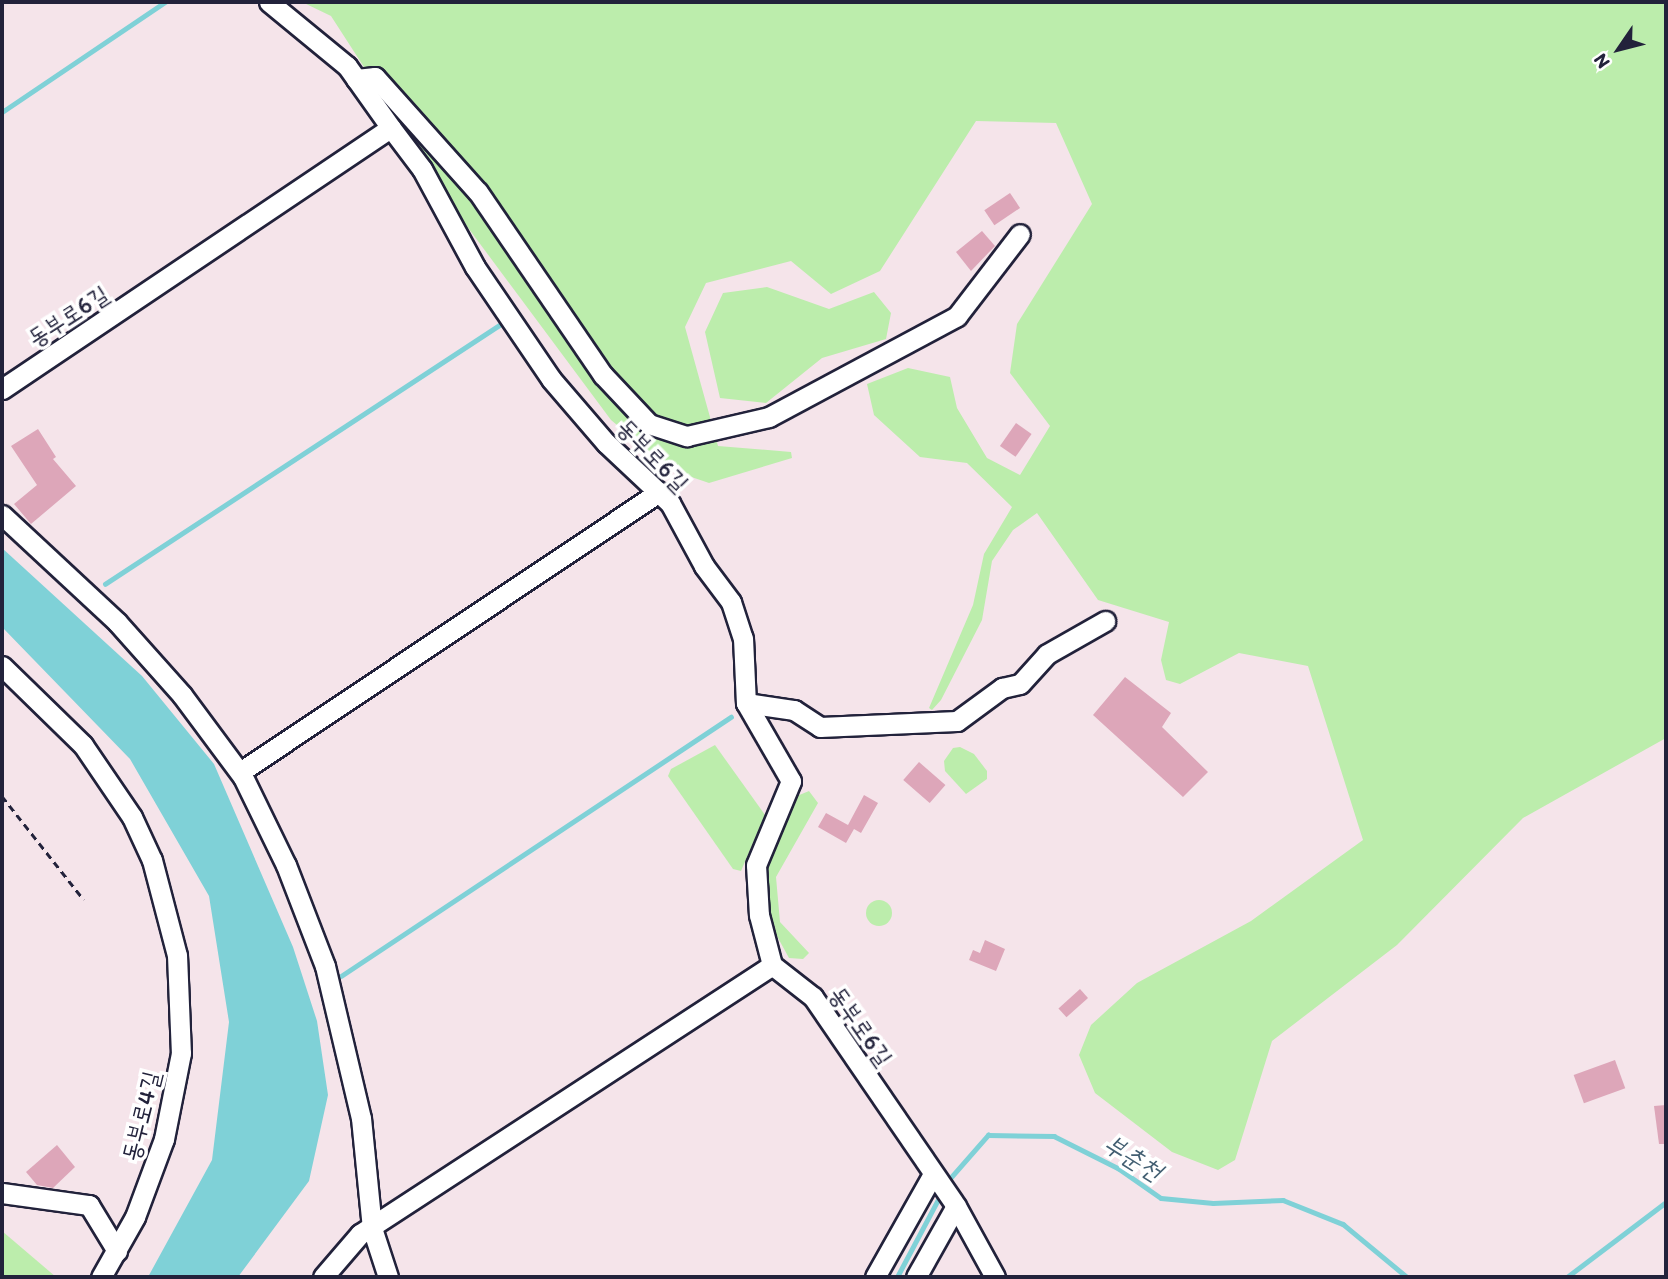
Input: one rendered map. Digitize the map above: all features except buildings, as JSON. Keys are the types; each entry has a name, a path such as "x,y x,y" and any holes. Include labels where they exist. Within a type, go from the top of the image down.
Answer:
{"street":[{"path":"270,2 347,66 391,128"},
{"path":"356,79 375,76 478,192 603,375 639,414 649,424 687,436 769,417 957,316 1020,234"},
{"name":"동부로6길","path":"2,389 391,128 422,169 475,267 551,379 606,443 659,492 731,602 743,638 746,703 791,781 757,865 758,915 772,965 813,997 932,1177 956,1206 995,1277"},
{"path":"240,772 659,492"},
{"path":"2,514 52,556 117,622 182,695 240,772 286,865 325,966 361,1118 372,1228 388,1277"},
{"path":"746,703 794,710 820,727 957,721 1002,688 1020,684 1047,654 1105,621"},
{"name":"동부로4길","path":"2,666 83,745 132,817 152,860 177,955 182,1013 173,1100 150,1178 117,1251 101,1277"},
{"path":"323,1277 360,1234 772,965"},
{"path":"875,1277 932,1177"},
{"path":"2,1193 89,1205 117,1251"},
{"path":"916,1277 956,1206"}],"path":[{"path":"2,796 83,900"}],"green space":[{"path":"302,2 1666,2 1666,738 1523,818 1397,945 1272,1041 1235,1160 1218,1170 1172,1152 1095,1093 1079,1055 1091,1025 1137,983 1251,921 1363,840 1308,666 1239,653 1180,684 1166,680 1161,660 1169,622 1098,600 1037,513 1013,530 992,561 982,620 941,700 932,710 929,708 973,605 984,554 1012,507 967,463 920,457 874,415 867,384 908,368 950,377 957,408 987,458 1020,475 1050,426 1010,373 1017,324 1092,204 1056,123 976,121 880,271 831,294 791,261 706,283 685,327 718,446 791,452 792,458 709,483 671,470 611,420 466,225 331,16"},
{"path":"767,287 829,309 874,292 891,313 886,339 822,358 766,403 720,398 705,332 723,293"},
{"path":"715,745 765,815 741,871 733,869 668,776 671,769"},
{"path":"960,747 974,754 987,771 987,779 966,794 945,771 944,761 953,748"},
{"path":"809,791 818,803 776,877 780,922 809,953 803,959 789,958 772,927 764,893 766,866 797,796"},
{"path":"879,900 888,904 892,913 888,922 879,926 870,922 866,913 870,904"},
{"path":"2,1231 56,1277 2,1277"}],"water":[{"path":"2,548 142,676 214,764 293,947 317,1021 328,1095 309,1181 238,1277 148,1277 212,1160 229,1022 209,896 130,759 2,627"}],"waterway":[{"path":"2,112 165,2"},
{"path":"105,584 499,325"},
{"path":"341,976 731,717"},
{"name":"부춘천","path":"946,1183 988,1135 1054,1136 1118,1168 1161,1198 1213,1203 1283,1200 1343,1224 1407,1277"},
{"name":"부춘천","path":"897,1277 941,1194"},
{"path":"1567,1277 1666,1202"}]}
